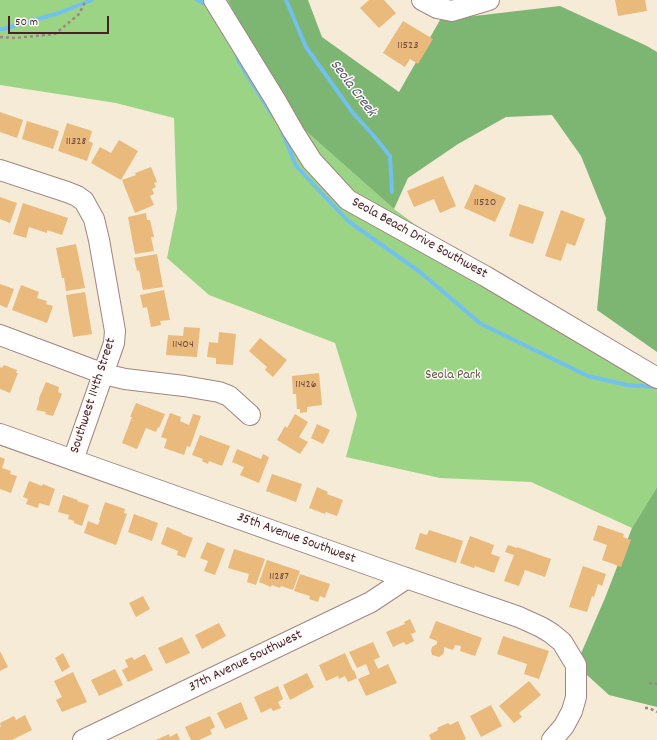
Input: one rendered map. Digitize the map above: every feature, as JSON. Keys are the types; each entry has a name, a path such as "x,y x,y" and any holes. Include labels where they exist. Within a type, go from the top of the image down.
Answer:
{"street":[{"name":"Seola Beach Drive Southwest","path":"214,0 312,161 348,200 485,276 657,378"},
{"path":"422,0 437,8 452,10 489,0"},
{"name":"Southwest 114th Street","path":"0,170 77,196 84,201 94,219 115,331 114,343 73,460"},
{"path":"0,335 104,374 125,379 219,392 229,396 250,414"},
{"name":"35th Avenue Southwest","path":"0,434 518,617 541,627 562,642 576,665 576,697 572,711 564,726 552,740"},
{"name":"37th Avenue Southwest","path":"83,740 371,602 407,578"}],"path":[{"path":"0,37 15,38 55,34 79,14 86,0"},
{"path":"649,683 657,684"},
{"path":"645,708 649,708 657,712"}],"green space":[{"name":"Seola Park","path":"0,0 228,0 276,101 290,117 394,209 485,276 657,371 657,487 632,528 531,482 440,478 346,457 357,415 335,343 209,295 167,258 177,209 174,118 116,103 0,85"},
{"path":"228,0 308,0 322,37 399,92 440,20 560,6 657,52 657,352 597,310 606,218 581,156 552,115 506,117 458,144 408,178 394,209 290,117 276,101"},
{"path":"657,487 657,707 609,695 576,665 605,598 632,528"}],"building":[{"path":"369,0 384,0 396,13 379,28 360,8"},
{"path":"615,0 645,0 647,11 618,16"},
{"path":"403,21 433,39 418,64 410,59 405,67 383,53"},
{"path":"0,112 23,120 17,138 0,132"},
{"path":"27,121 59,131 53,149 22,139"},
{"path":"67,123 92,131 89,141 93,143 87,161 58,151"},
{"path":"119,140 138,151 121,180 91,163 100,147 111,153"},
{"path":"151,167 157,182 154,183 156,187 152,189 154,194 150,196 154,205 135,213 122,180"},
{"path":"443,176 456,206 440,213 434,199 414,207 407,191"},
{"path":"475,184 506,198 495,222 464,208"},
{"path":"0,197 17,203 10,223 0,219"},
{"path":"23,203 68,218 62,235 47,230 47,233 29,227 26,238 13,234"},
{"path":"519,204 544,212 533,244 509,236"},
{"path":"561,210 585,219 575,246 567,243 561,261 545,256"},
{"path":"146,213 147,220 150,220 154,237 151,237 154,251 135,254 128,217"},
{"path":"76,244 85,288 66,291 56,248"},
{"path":"157,254 163,287 143,290 139,270 137,271 134,258"},
{"path":"0,284 14,289 7,308 0,305"},
{"path":"21,285 39,292 37,298 47,301 46,304 53,306 47,323 12,310"},
{"path":"164,290 170,320 160,321 161,325 151,327 147,307 143,308 140,295"},
{"path":"85,292 92,334 73,337 66,295"},
{"path":"184,327 200,328 197,357 166,355 168,335 183,336"},
{"path":"219,332 236,334 233,365 216,364 216,358 207,357 209,342 218,343"},
{"path":"260,338 287,360 273,377 265,370 267,367 249,351"},
{"path":"4,365 17,370 16,373 18,373 10,393 0,389 0,367 2,368"},
{"path":"319,373 322,405 307,407 307,412 300,413 300,409 297,409 296,394 293,394 292,376"},
{"path":"46,382 59,387 58,392 62,394 53,416 45,414 46,412 36,410 39,398"},
{"path":"136,403 165,414 156,432 146,428 137,449 122,443"},
{"path":"170,413 181,417 180,421 189,425 193,414 201,416 190,447 187,446 184,455 164,448 167,439 161,437"},
{"path":"295,414 308,422 299,437 308,442 300,454 277,440 285,426 287,428"},
{"path":"317,424 330,430 323,444 311,438"},
{"path":"200,435 230,446 222,466 209,461 208,464 202,461 203,459 192,455"},
{"path":"237,449 261,459 263,454 269,457 259,483 240,475 244,467 232,462"},
{"path":"0,457 5,459 2,468 11,471 10,474 17,476 11,493 0,489"},
{"path":"272,474 302,484 296,502 266,491"},
{"path":"29,481 42,486 43,484 55,489 49,506 39,503 38,508 26,504 28,499 23,497"},
{"path":"317,487 328,492 327,494 343,500 337,516 326,512 325,514 309,508"},
{"path":"63,495 89,505 82,526 68,519 69,515 58,512"},
{"path":"105,502 125,509 124,513 127,514 116,545 84,533 88,521 98,525"},
{"path":"134,514 158,523 152,541 128,532"},
{"path":"598,525 624,534 623,537 631,540 621,567 602,560 607,545 593,540"},
{"path":"167,527 193,538 185,558 177,555 178,551 161,544"},
{"path":"429,530 463,541 456,563 415,549 420,533 427,535"},
{"path":"470,536 494,545 491,554 500,557 494,573 475,566 474,568 460,563"},
{"path":"207,542 225,549 215,575 204,571 208,561 200,558"},
{"path":"508,545 551,559 545,577 525,570 519,586 504,581 514,555 505,552"},
{"path":"234,549 265,559 256,585 247,582 249,574 228,568"},
{"path":"267,560 300,571 293,590 281,586 280,588 272,585 271,587 259,582"},
{"path":"583,566 606,574 602,586 598,584 594,597 592,596 587,612 569,607"},
{"path":"300,574 330,584 325,598 320,596 318,602 309,599 310,596 294,591"},
{"path":"143,596 150,609 136,617 129,603"},
{"path":"410,619 416,632 411,634 414,641 406,645 404,642 393,647 386,632 405,624 404,622"},
{"path":"436,621 482,638 475,656 460,651 461,646 455,645 453,650 444,647 443,654 439,657 432,655 432,647 437,644 437,641 429,638"},
{"path":"219,623 226,636 202,649 195,635"},
{"path":"503,636 549,651 539,679 524,674 527,664 497,654"},
{"path":"182,637 190,653 166,664 158,648"},
{"path":"373,642 380,657 374,660 378,669 388,664 397,683 366,696 358,679 370,674 366,664 357,668 349,652"},
{"path":"0,651 8,667 0,671"},
{"path":"63,653 70,667 62,672 55,658"},
{"path":"345,653 357,678 348,682 345,676 339,679 338,676 326,681 319,665"},
{"path":"145,654 153,670 128,682 122,670 128,667 125,660 132,657 134,660"},
{"path":"115,669 123,685 99,696 91,680"},
{"path":"73,672 87,702 62,712 56,700 62,697 54,681"},
{"path":"307,673 314,687 290,700 283,685"},
{"path":"529,681 541,695 519,713 522,717 514,723 499,706"},
{"path":"278,686 283,699 278,702 281,708 273,711 271,708 261,713 254,697"},
{"path":"241,702 248,719 225,729 217,713"},
{"path":"491,705 502,726 481,737 470,716"},
{"path":"25,715 32,730 12,740 0,740 0,723 14,716 16,720"},
{"path":"210,716 215,727 210,730 212,734 199,740 191,740 185,727"},
{"path":"458,721 466,739 431,740 429,735 438,730 437,728 448,723 450,725"},
{"path":"177,733 180,740 156,740 169,734 170,737"}],"waterway":[{"path":"0,29 59,13 92,0"},
{"path":"197,0 209,6"},
{"name":"Seola Creek","path":"286,0 306,47 353,113 390,156 392,192"},
{"path":"236,53 239,62 273,116"},
{"path":"281,129 296,166 348,221 420,272 481,324 588,376 627,385 657,387"}]}
